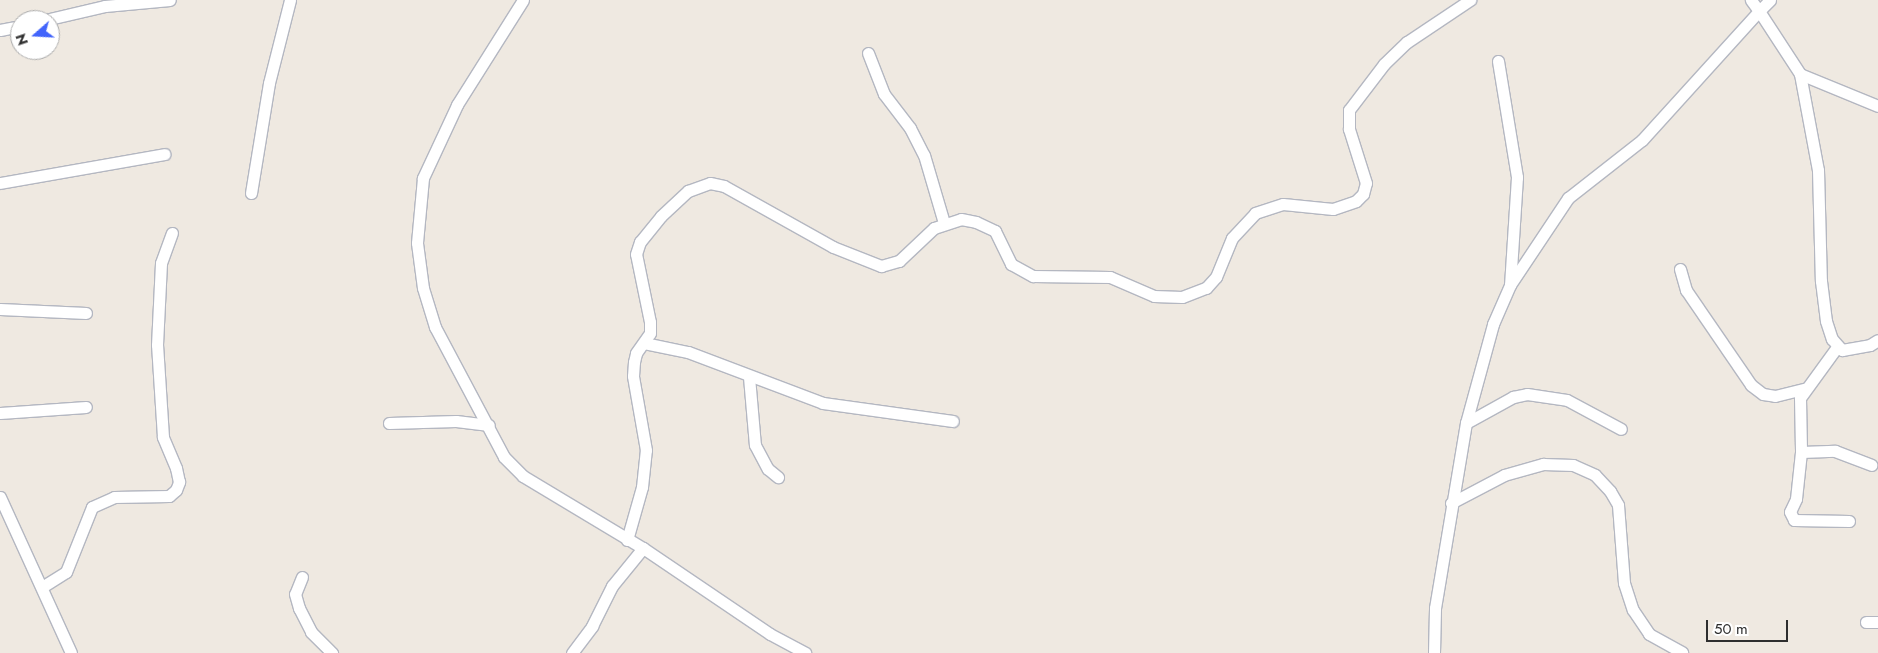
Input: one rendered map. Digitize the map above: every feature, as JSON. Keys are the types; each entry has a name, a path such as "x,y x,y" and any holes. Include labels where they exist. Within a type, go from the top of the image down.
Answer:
{"street":[{"path":"60,16 105,6 170,0"},
{"path":"251,192 270,83 290,0"},
{"path":"523,0 457,106 431,158 419,198 417,243 429,311 504,457 523,476 643,548 770,634 804,653"},
{"path":"627,540 645,468 643,431 633,376 636,353 650,333 650,322 637,269 640,242 675,201 698,186 710,183 724,186 833,247 881,266 899,262 944,223 961,219 986,226 995,231 1003,243 1011,264 1033,276 1110,277 1154,296 1167,298 1196,293 1216,277 1232,238 1255,213 1283,204 1334,209 1356,201 1363,194 1366,183 1349,129 1349,110 1384,64 1407,42 1470,0"},
{"path":"1751,0 1800,74 1818,170 1823,297 1826,321 1836,347"},
{"path":"1434,653 1435,608 1451,503 1466,423 1493,324 1510,285 1568,198 1642,140 1770,0"},
{"path":"868,53 884,94 910,128 924,155 944,223"},
{"path":"1498,61 1518,176 1510,285"},
{"path":"1800,74 1878,106"},
{"path":"0,183 164,154"},
{"path":"42,587 66,572 92,507 114,497 169,496 176,490 179,482 176,468 163,437 157,345 162,263 172,233"},
{"path":"1680,270 1686,290 1751,385 1763,394 1775,396 1804,389"},
{"path":"0,309 86,313"},
{"path":"1836,347 1851,350 1878,340"},
{"path":"644,343 688,352 822,403 953,421"},
{"path":"1836,347 1804,389 1798,407 1800,452 1796,499 1790,512 1794,520 1848,521"},
{"path":"749,376 755,445 768,469 778,477"},
{"path":"1466,423 1513,397 1527,394 1567,400 1621,429"},
{"path":"0,413 86,407"},
{"path":"389,423 450,421 489,425"},
{"path":"1800,452 1835,452 1870,464"},
{"path":"1451,503 1498,478 1543,464 1573,465 1595,475 1610,491 1618,505 1621,566 1632,610 1649,634 1682,652"},
{"path":"0,497 71,653"},
{"path":"572,653 592,626 612,586 643,548"},
{"path":"302,577 295,594 298,608 311,632 332,653"}]}
